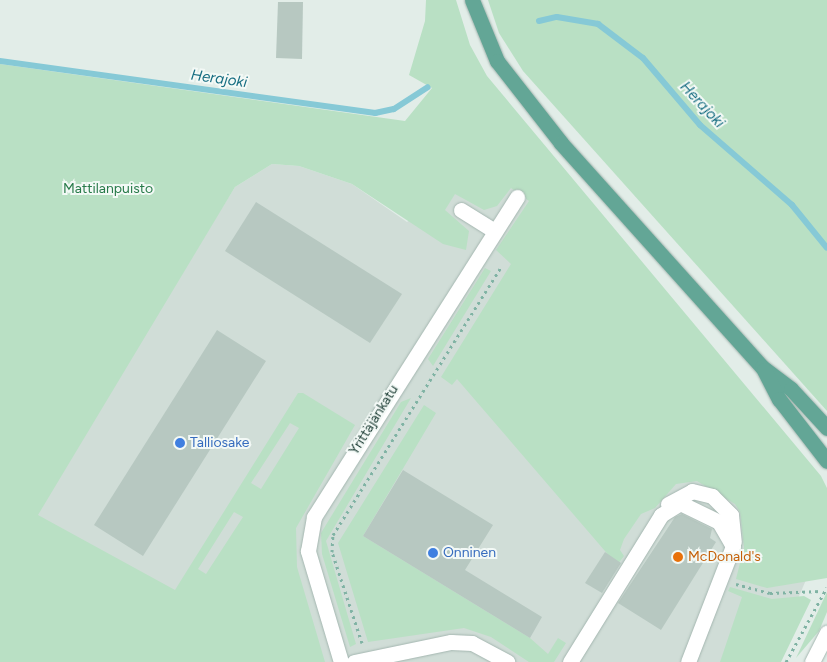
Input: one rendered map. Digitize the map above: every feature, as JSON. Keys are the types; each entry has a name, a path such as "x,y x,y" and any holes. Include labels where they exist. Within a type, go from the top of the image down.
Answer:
{"main road":[{"path":"472,0 497,61 520,93 762,367 791,389 827,428"},
{"path":"762,367 779,399 827,461"}],"street":[{"name":"Yrittäjänkatu","path":"341,662 308,551 314,516 517,196"},
{"path":"461,210 494,231"},
{"path":"570,662 661,515 681,494 702,491 731,515 733,546 728,581 688,662"},
{"path":"812,662 827,633"},
{"path":"361,660 451,642 472,643 507,662"}],"path":[{"path":"361,660 332,552 333,535 501,267"},
{"path":"728,581 770,593 821,591"},
{"path":"786,662 821,591 827,587"}],"shaded area":[{"path":"516,140 820,547 771,662 0,662 0,562 235,187 272,164 299,166 352,184 407,222"}],"green space":[{"name":"Mattilanpuisto","path":"426,0 456,0 470,45 487,76 821,476 827,488 827,578 767,588 736,579 744,547 740,512 735,504 697,481 676,484 655,508 641,514 624,539 620,550 624,556 617,565 457,379 452,385 441,377 511,264 496,250 529,201 511,188 497,206 484,210 455,194 445,210 469,231 466,250 443,244 352,184 299,166 272,164 235,187 38,515 175,590 298,393 303,393 355,425 296,528 297,567 325,662 0,662 0,64 405,121 432,88 409,75 425,21","holes":["290,423 299,428 261,489 251,483","234,512 243,517 206,574 198,569"]},
{"path":"488,0 827,0 827,411 523,71 499,33"},
{"path":"485,268 491,271 433,366 428,359"},
{"path":"411,398 326,541 356,644 350,647 322,554 321,533 401,402"},
{"path":"424,405 436,413 363,536 530,638 548,654 558,638 566,643 554,662 529,662 491,637 464,628 368,642 338,543"},
{"path":"730,587 772,599 804,596 811,600 781,662 720,662 742,597 728,591"},
{"path":"827,592 827,612 819,631 796,658"}],"building":[{"path":"278,2 303,2 302,59 276,58"},
{"path":"256,202 402,294 370,343 225,251"},
{"name":"Talliosake","path":"217,330 266,361 143,556 94,525"},
{"name":"Onninen","path":"403,470 493,525 465,570 542,617 530,638 363,536"},
{"name":"McDonald's","path":"682,514 712,529 710,538 716,542 661,630 618,603 675,517"},
{"path":"605,552 621,563 602,593 585,583"}],"waterway":[{"name":"Herajoki","path":"539,21 557,17 598,24 643,58 700,125 792,205 827,248"},
{"name":"Herajoki","path":"0,61 375,113 394,109 428,87"}],"place":[{"name":"Talliosake","path":"180,443"},
{"name":"Onninen","path":"433,553"},
{"name":"McDonald's","path":"678,557"}]}
